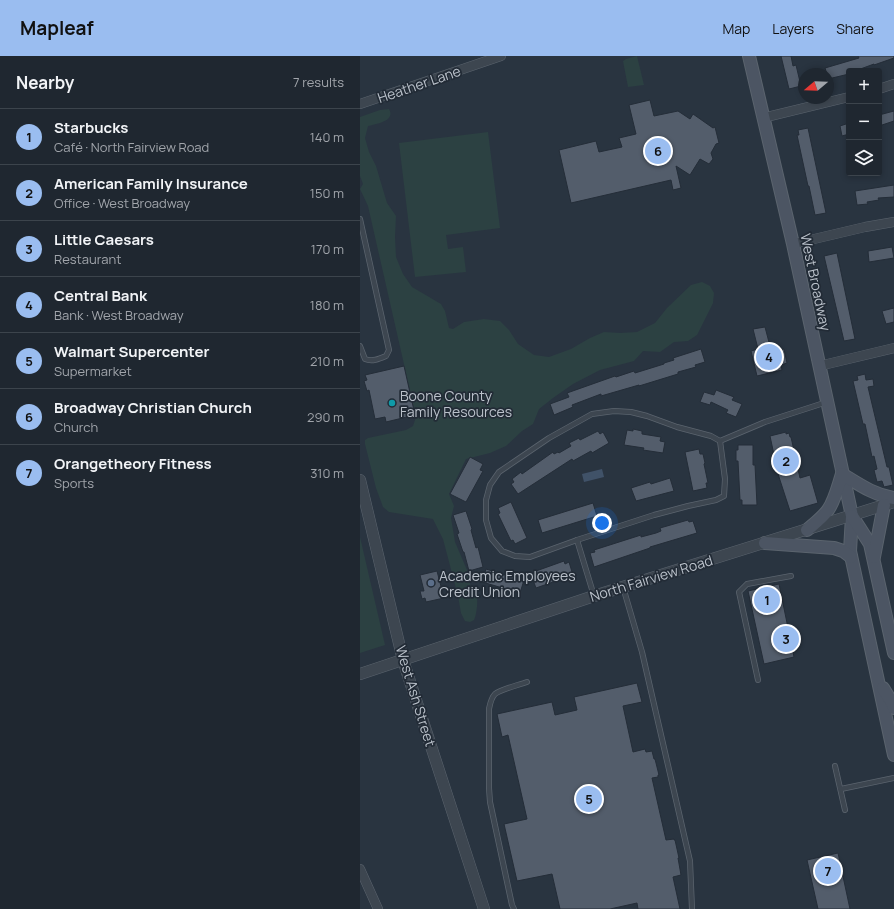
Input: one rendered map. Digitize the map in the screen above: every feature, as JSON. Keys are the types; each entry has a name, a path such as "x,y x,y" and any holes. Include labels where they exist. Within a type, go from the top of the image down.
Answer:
{"main road":[{"name":"West Broadway","path":"748,56 793,244 852,516 850,551 894,755"},
{"path":"807,530 821,518 828,509 842,474 871,492 885,497 891,502 874,562"},
{"name":"West Broadway","path":"852,516 870,544 894,653"},
{"path":"764,543 834,548 851,556"},
{"path":"878,681 894,708"}],"street":[{"name":"Heather Lane","path":"360,104 501,56"},
{"path":"882,88 894,84"},
{"path":"763,118 846,98"},
{"path":"793,244 865,227 894,222"},
{"path":"819,366 894,348"},
{"name":"West Ash Street","path":"360,480 403,660 484,909"},
{"name":"North Fairview Road","path":"360,674 594,596 852,516 891,502"},
{"path":"360,869 378,909"}],"lane":[{"path":"360,219 389,350 386,356 377,360 369,361 365,359 360,346"},
{"path":"720,441 765,422 827,402"},
{"path":"614,410 631,412 712,436 720,441 725,479 724,496 716,500 654,516 577,540 530,557 515,556 502,550 491,538 486,520 486,500 490,485 498,472 549,438 592,414 614,410"},
{"path":"577,540 594,596"},
{"path":"758,680 739,592 747,584 791,576"},
{"path":"623,587 642,652 689,855 692,909"},
{"path":"514,909 490,802 489,709 495,694 527,682"},
{"path":"835,766 846,810"},
{"path":"841,789 894,778"}],"green space":[{"path":"637,56 644,85 628,87 623,61"},
{"path":"389,109 390,116 388,119 368,126 365,138 369,152 376,166 387,203 396,216 396,257 403,274 412,287 441,304 445,311 449,328 453,329 464,322 484,319 500,321 509,330 518,344 534,355 549,357 571,349 604,332 637,332 655,323 667,308 691,285 702,282 710,286 714,293 713,303 697,335 688,341 674,342 660,352 643,351 634,361 600,370 573,384 539,409 533,424 522,431 506,446 490,453 466,459 449,494 454,506 451,518 455,542 470,577 470,585 475,589 477,596 477,609 475,617 474,620 470,622 465,621 461,613 443,539 433,519 389,512 383,507 376,488 365,444 365,440 368,438 406,430 413,426 416,417 368,206 360,189 363,184 360,176 360,117 380,110"},
{"path":"488,132 500,228 446,235 448,249 463,247 466,272 415,277 399,143"},
{"path":"360,537 385,645 360,653"}],"water":[{"path":"602,469 604,477 584,482 582,474"}],"building":[{"path":"781,56 791,56 793,66 796,65 798,73 798,87 789,89"},
{"path":"858,56 894,56 894,58 863,68 846,68 846,75 834,78 834,68 825,68 859,58"},
{"path":"650,100 654,116 678,111 690,119 693,114 713,128 715,127 719,143 716,144 711,153 713,159 709,164 700,159 690,175 676,166 681,188 673,190 671,180 571,203 559,150 596,141 599,152 622,147 619,138 636,134 629,105"},
{"path":"894,111 894,121 882,125 882,114"},
{"path":"846,124 846,135 842,136 840,126"},
{"path":"808,128 826,213 815,215 797,135 799,135 798,130"},
{"path":"894,185 894,197 878,198 879,200 867,202 868,204 857,205 855,191"},
{"path":"892,247 894,258 869,262 868,251"},
{"path":"837,253 855,339 844,341 824,256"},
{"path":"894,308 894,322 886,324 882,311"},
{"path":"765,327 770,346 777,345 778,350 784,349 787,363 781,365 782,370 757,376 751,351 758,349 753,329"},
{"path":"701,349 705,362 695,365 696,367 639,386 601,396 601,394 572,405 573,407 554,415 550,404 569,397 567,393 615,376 616,377 634,371 635,373 664,364 674,360 673,358"},
{"name":"Boone County Family Resources","path":"404,366 415,415 386,422 385,417 375,419 369,390 367,391 364,381 367,380 365,375"},
{"path":"865,374 866,380 873,379 874,386 868,387 887,467 889,467 893,485 884,487 882,481 877,482 874,470 877,469 874,456 872,457 865,424 863,424 853,381 858,380 857,376"},
{"path":"716,390 734,397 732,400 742,404 736,417 726,413 728,410 711,402 710,405 700,402 704,392 714,395"},
{"path":"633,429 642,431 642,434 661,437 660,441 665,442 663,453 624,445 627,430 633,431"},
{"path":"598,431 600,434 603,432 609,443 592,453 591,451 573,461 572,459 518,494 511,484 514,482 512,479 521,472 522,474 553,452 554,454 559,453 571,446 569,443 579,438 580,440"},
{"path":"786,432 786,434 789,433 791,437 800,478 810,475 818,503 790,511 778,474 770,436"},
{"path":"738,445 753,445 753,465 755,465 757,505 742,505 742,500 740,500 738,461 736,461 736,450 738,450"},
{"path":"699,449 700,454 703,454 708,483 706,483 707,488 693,491 685,452"},
{"path":"470,457 483,464 480,470 483,471 466,502 450,494"},
{"path":"670,478 674,491 636,501 631,488"},
{"path":"511,502 527,538 515,544 513,540 511,541 498,514 500,513 498,508"},
{"path":"593,503 597,516 542,533 538,520"},
{"path":"466,511 483,567 469,571 457,534 459,533 453,515"},
{"path":"688,520 689,522 693,521 697,533 650,547 594,567 590,553 595,552 594,550 641,535 641,537 656,533 661,531 660,528"},
{"path":"564,561 565,564 569,562 573,575 536,588 531,575 537,574 536,571"},
{"path":"486,569 505,575 510,575 511,573 525,577 520,593 482,582"},
{"name":"Academic Employees Credit Union","path":"437,571 444,598 426,602 425,598 422,599 420,591 424,591 420,575"},
{"path":"779,584 794,657 764,664 748,591"},
{"path":"637,683 642,702 623,706 633,752 645,749 646,752 652,751 655,759 659,775 658,777 652,778 666,840 675,840 679,858 681,875 673,877 680,909 638,909 637,903 610,909 560,909 552,874 517,881 504,824 527,819 508,735 502,737 497,714 552,702 555,715 577,710 574,697"},
{"path":"838,853 850,909 818,909 807,860"}],"place":[{"name":"Broadway Christian Church","path":"658,151"},
{"name":"Central Bank","path":"769,357"},
{"name":"Boone County Family Resources","path":"392,403"},
{"name":"American Family Insurance","path":"786,461"},
{"name":"Academic Employees Credit Union","path":"431,583"},
{"name":"Starbucks","path":"767,600"},
{"name":"Little Caesars","path":"786,639"},
{"name":"Walmart Supercenter","path":"589,799"},
{"name":"Orangetheory Fitness","path":"828,871"}]}
